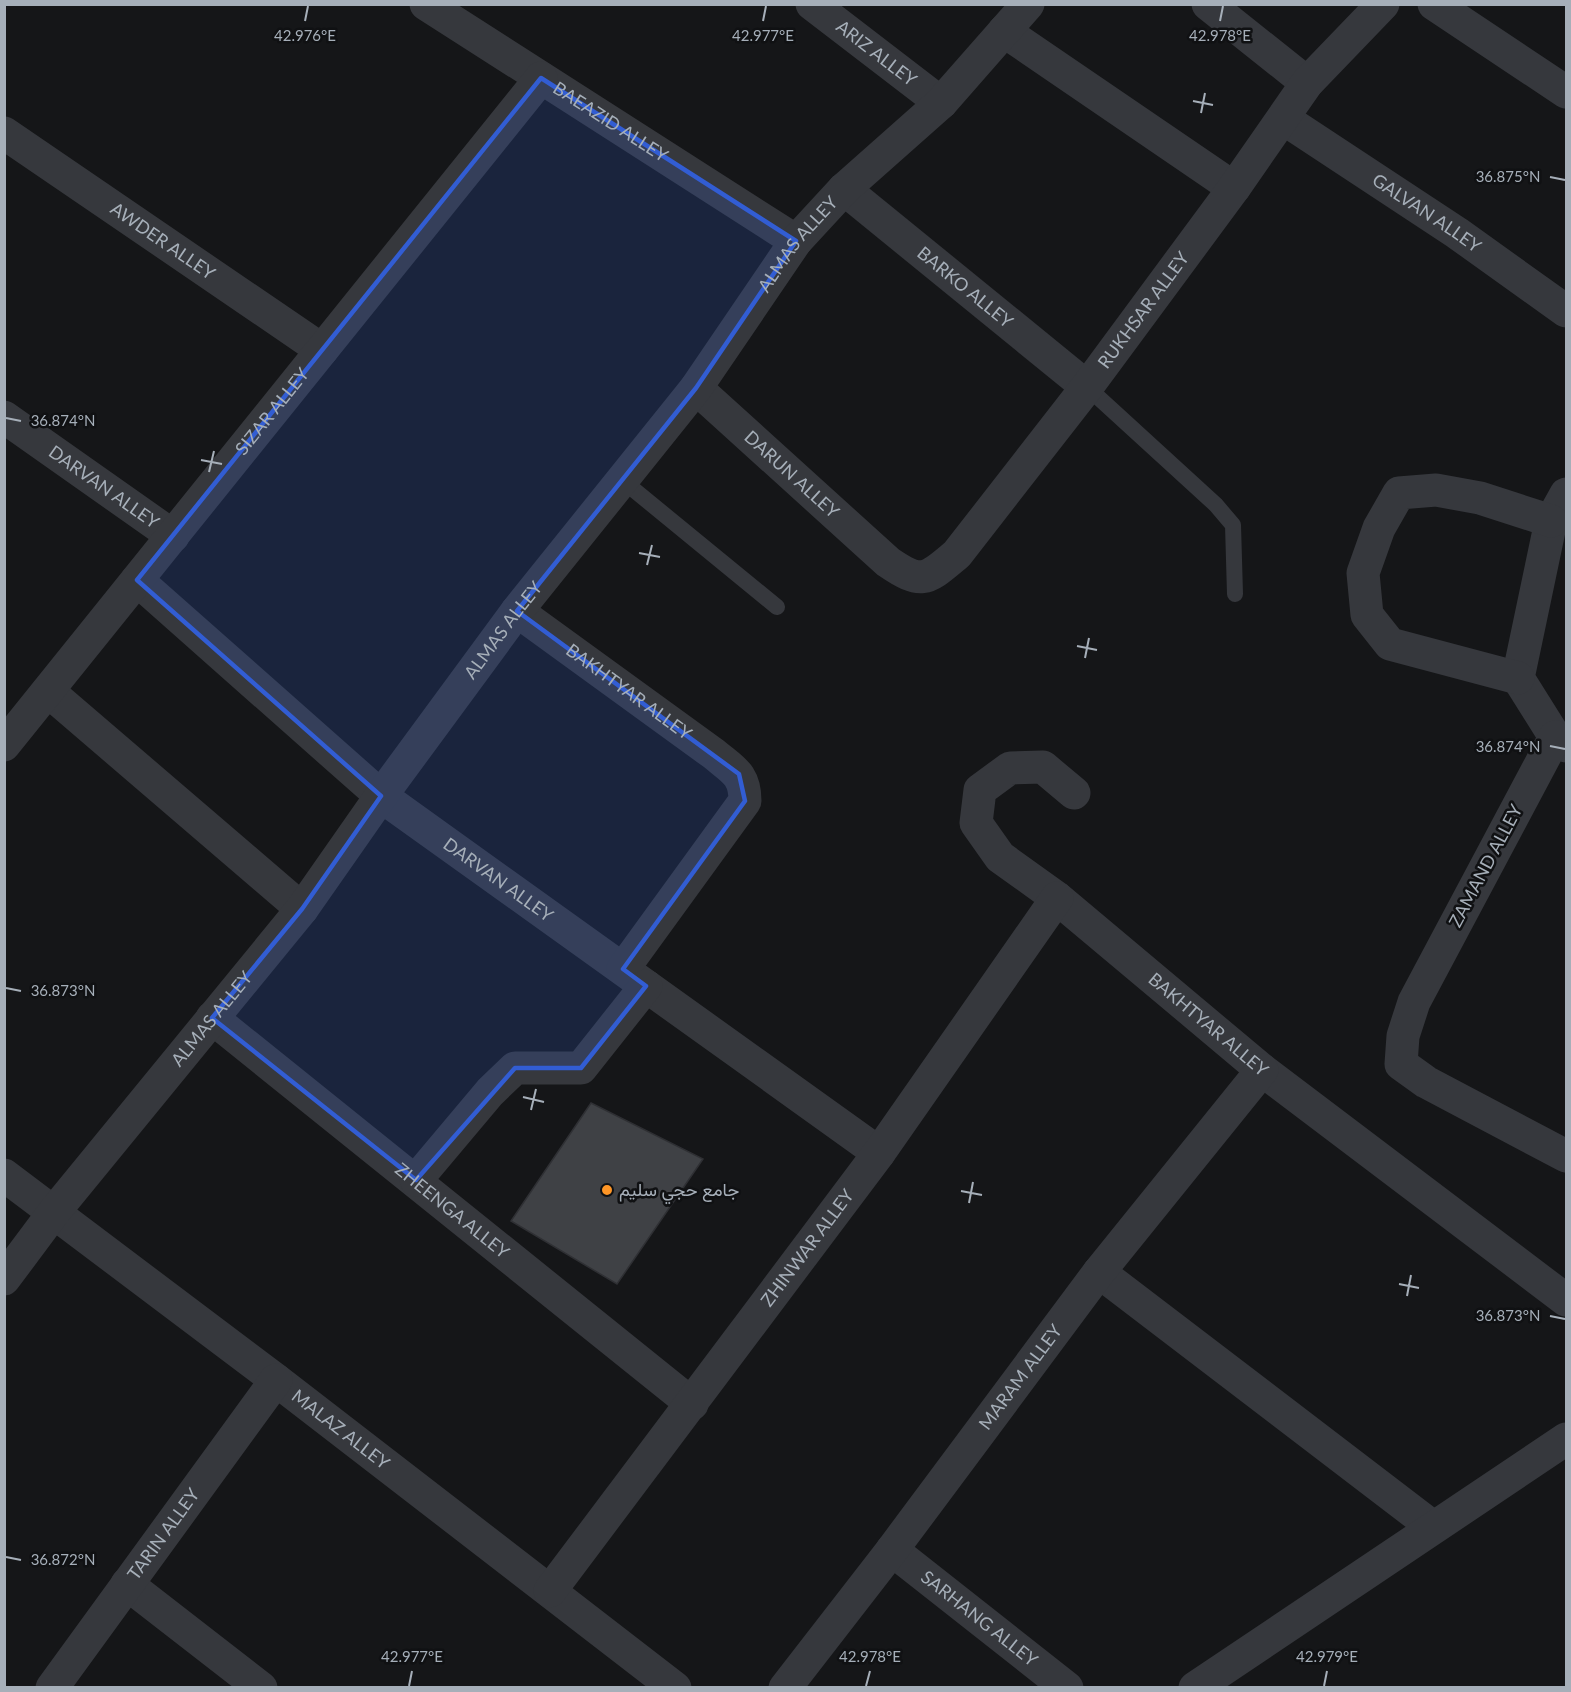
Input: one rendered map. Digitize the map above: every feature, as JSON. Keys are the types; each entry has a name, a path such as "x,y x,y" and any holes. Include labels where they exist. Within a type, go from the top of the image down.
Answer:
{"street":[{"name":"BAEAZID ALLEY","path":"426,4 796,241"},
{"name":"ARIZ ALLEY","path":"812,4 941,103"},
{"name":"ALMAS ALLEY","path":"4,1279 54,1212 302,909 381,796 517,611 696,388 796,241 844,189 941,103 1028,4"},
{"path":"1208,4 1307,83"},
{"name":"RUKHSAR ALLEY","path":"888,562 910,577 931,576 957,554 1087,387 1284,119 1307,83 1383,4"},
{"path":"1434,4 1566,92"},
{"path":"1004,31 1234,188"},
{"name":"SIZAR ALLEY","path":"4,745 541,78"},
{"name":"GALVAN ALLEY","path":"1284,119 1447,227 1566,311"},
{"name":"AWDER ALLEY","path":"4,133 322,350"},
{"name":"BARKO ALLEY","path":"844,189 1087,387"},
{"name":"DARUN ALLEY","path":"696,388 888,562"},
{"name":"DARVAN ALLEY","path":"4,417 173,536"},
{"path":"1436,490 1559,508 1518,678 1390,644 1367,615 1363,573 1379,528 1399,493 1436,490"},
{"name":"DARVAN ALLEY","path":"137,580 381,796 879,1152"},
{"name":"BAKHTYAR ALLEY","path":"517,611 739,774 745,785 745,801 634,977"},
{"name":"ZAMAND ALLEY","path":"1518,678 1561,741 1414,1002 1403,1036 1401,1064 1426,1082 1566,1156"},
{"path":"48,691 302,909"},
{"name":"BAKHTYAR ALLEY","path":"1074,793 1043,767 1010,768 980,790 976,823 1000,857 1057,898 1262,1070 1566,1300"},
{"name":"ZHINWAR ALLEY","path":"550,1591 879,1152 1057,898"},
{"path":"416,1180 490,1092 515,1068 581,1068 634,977"},
{"name":"ZHEENGA ALLEY","path":"212,1018 692,1404"},
{"name":"MARAM ALLEY","path":"785,1688 892,1550 1099,1272 1262,1070"},
{"name":"MALAZ ALLEY","path":"4,1175 276,1380 675,1688"},
{"path":"1099,1272 1433,1527"},
{"name":"TARIN ALLEY","path":"52,1688 276,1380"},
{"path":"1195,1688 1566,1439"},
{"name":"SARHANG ALLEY","path":"892,1550 1067,1688"},
{"path":"127,1584 261,1688"}],"lane":[{"path":"1087,387 1216,506 1233,525 1235,594"},
{"path":"622,480 777,607"}],"highlighted area":[{"path":"541,78 796,241 696,388 517,611 739,774 745,801 623,969 646,986 581,1068 515,1068 416,1180 212,1018 302,909 381,796 137,580"}],"building":[{"name":"جامع حجي سليم","path":"591,1103 703,1159 617,1284 511,1221"}],"place":[{"name":"جامع حجي سليم","path":"607,1190"}]}
